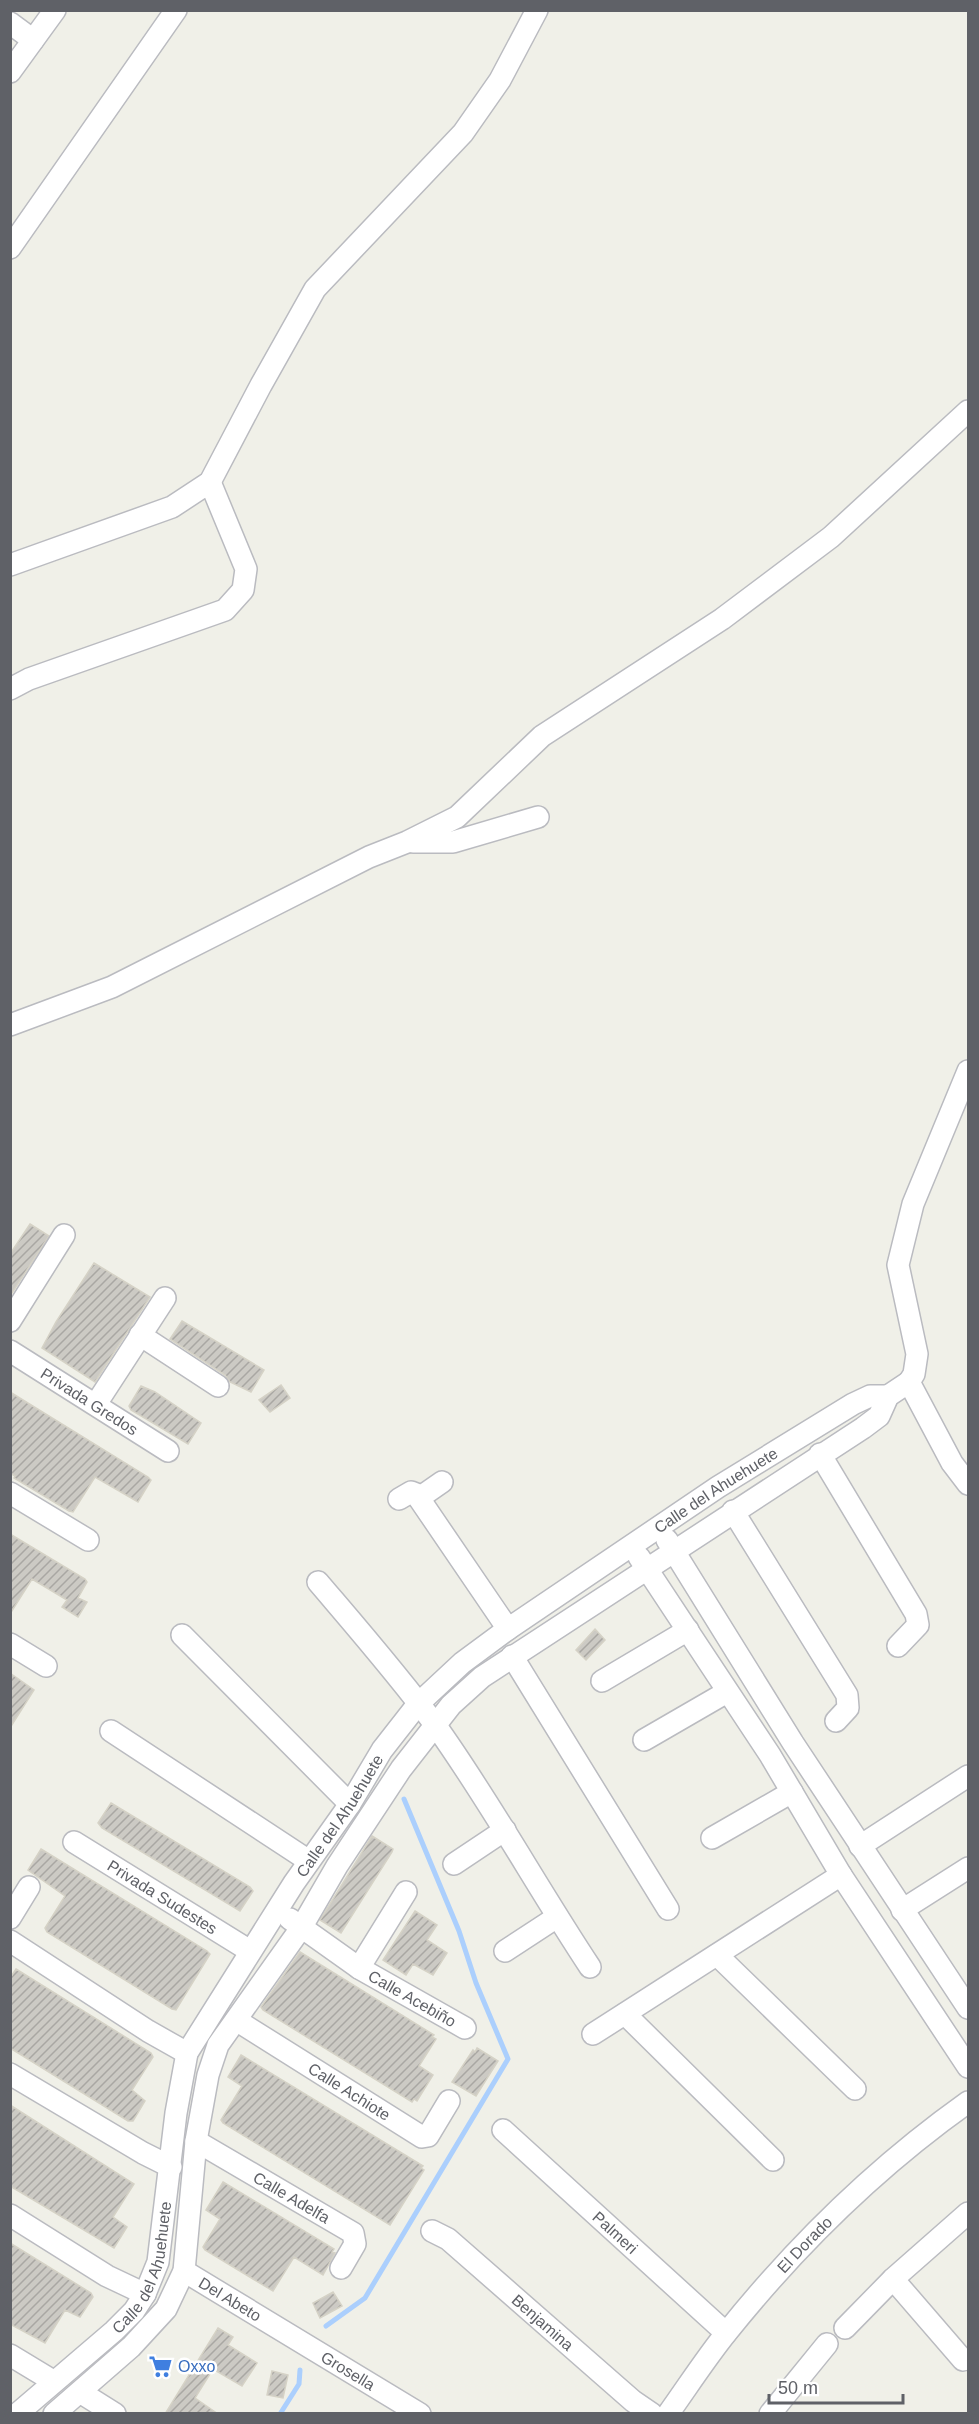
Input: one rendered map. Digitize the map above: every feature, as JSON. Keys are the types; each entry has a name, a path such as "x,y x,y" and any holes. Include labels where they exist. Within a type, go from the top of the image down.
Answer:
{"street":[{"path":"10,72 55,10"},
{"path":"10,248 176,10"},
{"path":"10,565 172,507 210,482 315,290 463,133 500,80 537,10"},
{"path":"10,23 33,40"},
{"path":"10,1025 112,987 369,857 407,842 457,817 542,736 722,619 831,537 969,411"},
{"path":"10,689 29,679 225,610 243,590 246,569 210,482"},
{"path":"407,842 453,842 538,817"},
{"path":"969,1071 913,1204 898,1265 917,1354 914,1374 909,1382 952,1463 969,1484"},
{"path":"10,1321 64,1235"},
{"path":"96,1404 165,1298"},
{"path":"140,1335 218,1386"},
{"name":"Privada Gredos","path":"10,1351 168,1451"},
{"name":"Calle del Ahuehuete","path":"54,2414 154,2324 166,2309 184,2271 196,2141 208,2075 218,2045 301,1928 368,1818 434,1724 466,1690 513,1656 879,1416 888,1396 909,1382"},
{"name":"Calle del Ahuehuete","path":"17,2414 114,2331 134,2311 145,2294 158,2262 176,2113 187,2053 250,1951 309,1861 350,1804 382,1750 418,1704 462,1663 508,1629 718,1487 833,1415 870,1396 888,1396"},
{"path":"820,1454 916,1614 918,1625 898,1646"},
{"path":"442,1482 409,1499 508,1629"},
{"path":"10,1493 88,1540"},
{"path":"733,1511 847,1695 848,1708 836,1720"},
{"path":"659,1529 675,1550 793,1743 969,2008"},
{"path":"632,1547 770,1755 841,1875 969,2067"},
{"path":"318,1582 387,1663 434,1724 506,1830 557,1917 590,1967"},
{"path":"602,1681 688,1629"},
{"path":"182,1635 350,1804"},
{"path":"10,1644 46,1666"},
{"path":"513,1656 668,1909"},
{"path":"644,1740 727,1692"},
{"path":"111,1731 309,1861"},
{"path":"770,1755 793,1743"},
{"path":"860,1846 969,1776"},
{"path":"711,1838 792,1792"},
{"path":"454,1864 506,1830"},
{"name":"Privada Sudestes","path":"74,1842 250,1951"},
{"path":"902,1910 968,1868"},
{"path":"593,2034 841,1875"},
{"path":"10,1918 29,1887"},
{"name":"Calle Acebiño","path":"359,1968 406,1892"},
{"name":"Calle Acebiño","path":"279,1910 359,1968 465,2028"},
{"path":"505,1951 557,1917"},
{"path":"10,1941 148,2031 187,2053"},
{"path":"717,1955 855,2089"},
{"path":"625,2014 773,2160"},
{"name":"Calle Achiote","path":"236,2020 422,2137 428,2136 449,2101"},
{"path":"10,2074 143,2153 171,2167"},
{"name":"El Dorado","path":"668,2414 726,2333 825,2222 875,2177 969,2102"},
{"name":"Palmeri","path":"503,2130 726,2333"},
{"name":"Calle Adelfa","path":"196,2141 352,2233 355,2244 341,2268"},
{"path":"845,2328 893,2279 969,2213"},
{"path":"10,2215 107,2276 145,2294"},
{"name":"Benjamina","path":"432,2231 448,2240 633,2401 652,2414"},
{"name":"Del Abeto","path":"184,2271 277,2327"},
{"path":"893,2279 963,2360"},
{"name":"Grosella","path":"277,2327 420,2414"},
{"path":"770,2414 827,2344"},
{"path":"10,2355 53,2381"},
{"path":"80,2391 115,2414"}],"building":[{"path":"30,1224 49,1236 10,1296 10,1254"},
{"path":"94,1263 150,1297 95,1382 42,1348"},
{"path":"182,1321 264,1370 251,1392 230,1382 225,1375 170,1339"},
{"path":"281,1385 290,1398 270,1412 259,1400"},
{"path":"141,1386 155,1392 201,1423 188,1444 131,1410 129,1406"},
{"path":"10,1392 148,1477 151,1480 138,1502 95,1477 73,1512 14,1478 15,1476 10,1473"},
{"path":"10,1534 85,1579 87,1582 78,1598 87,1602 78,1617 62,1607 67,1600 32,1579 10,1614"},
{"path":"595,1629 605,1640 586,1660 576,1650"},
{"path":"10,1673 34,1690 10,1728"},
{"path":"111,1803 250,1887 253,1891 240,1911 102,1828 98,1823"},
{"path":"372,1836 393,1849 341,1933 320,1920"},
{"path":"41,1849 210,1954 176,2010 47,1932 45,1928 65,1896 28,1870"},
{"path":"415,1911 437,1925 427,1940 447,1953 433,1975 413,1964 406,1975 383,1960"},
{"path":"300,1952 434,2035 432,2037 436,2039 419,2066 433,2075 417,2101 414,2099 412,2102 263,2010 261,2007"},
{"path":"16,1969 151,2053 153,2057 132,2090 145,2101 133,2121 128,2121 10,2048 10,1978"},
{"path":"477,2048 498,2061 476,2096 452,2082 473,2050 475,2052"},
{"path":"241,2055 423,2166 421,2168 424,2170 390,2225 223,2123 221,2120 242,2086 228,2077"},
{"path":"10,2105 134,2184 113,2217 127,2227 114,2248 10,2186"},
{"path":"223,2182 334,2249 332,2252 335,2253 323,2275 294,2257 273,2291 205,2250 203,2247 220,2219 206,2210"},
{"path":"10,2243 91,2293 93,2297 80,2317 65,2310 45,2343 10,2324"},
{"path":"333,2292 342,2306 320,2318 313,2303"},
{"path":"218,2328 233,2337 228,2345 257,2363 242,2386 213,2369 195,2398 218,2414 165,2414"},
{"path":"272,2371 288,2375 283,2398 267,2395"}],"waterway":[{"path":"326,2326 365,2298 508,2059 476,1983 459,1931 404,1799"},
{"path":"280,2414 299,2384 300,2370"}],"place":[{"name":"Oxxo","path":"160,2366"}]}
